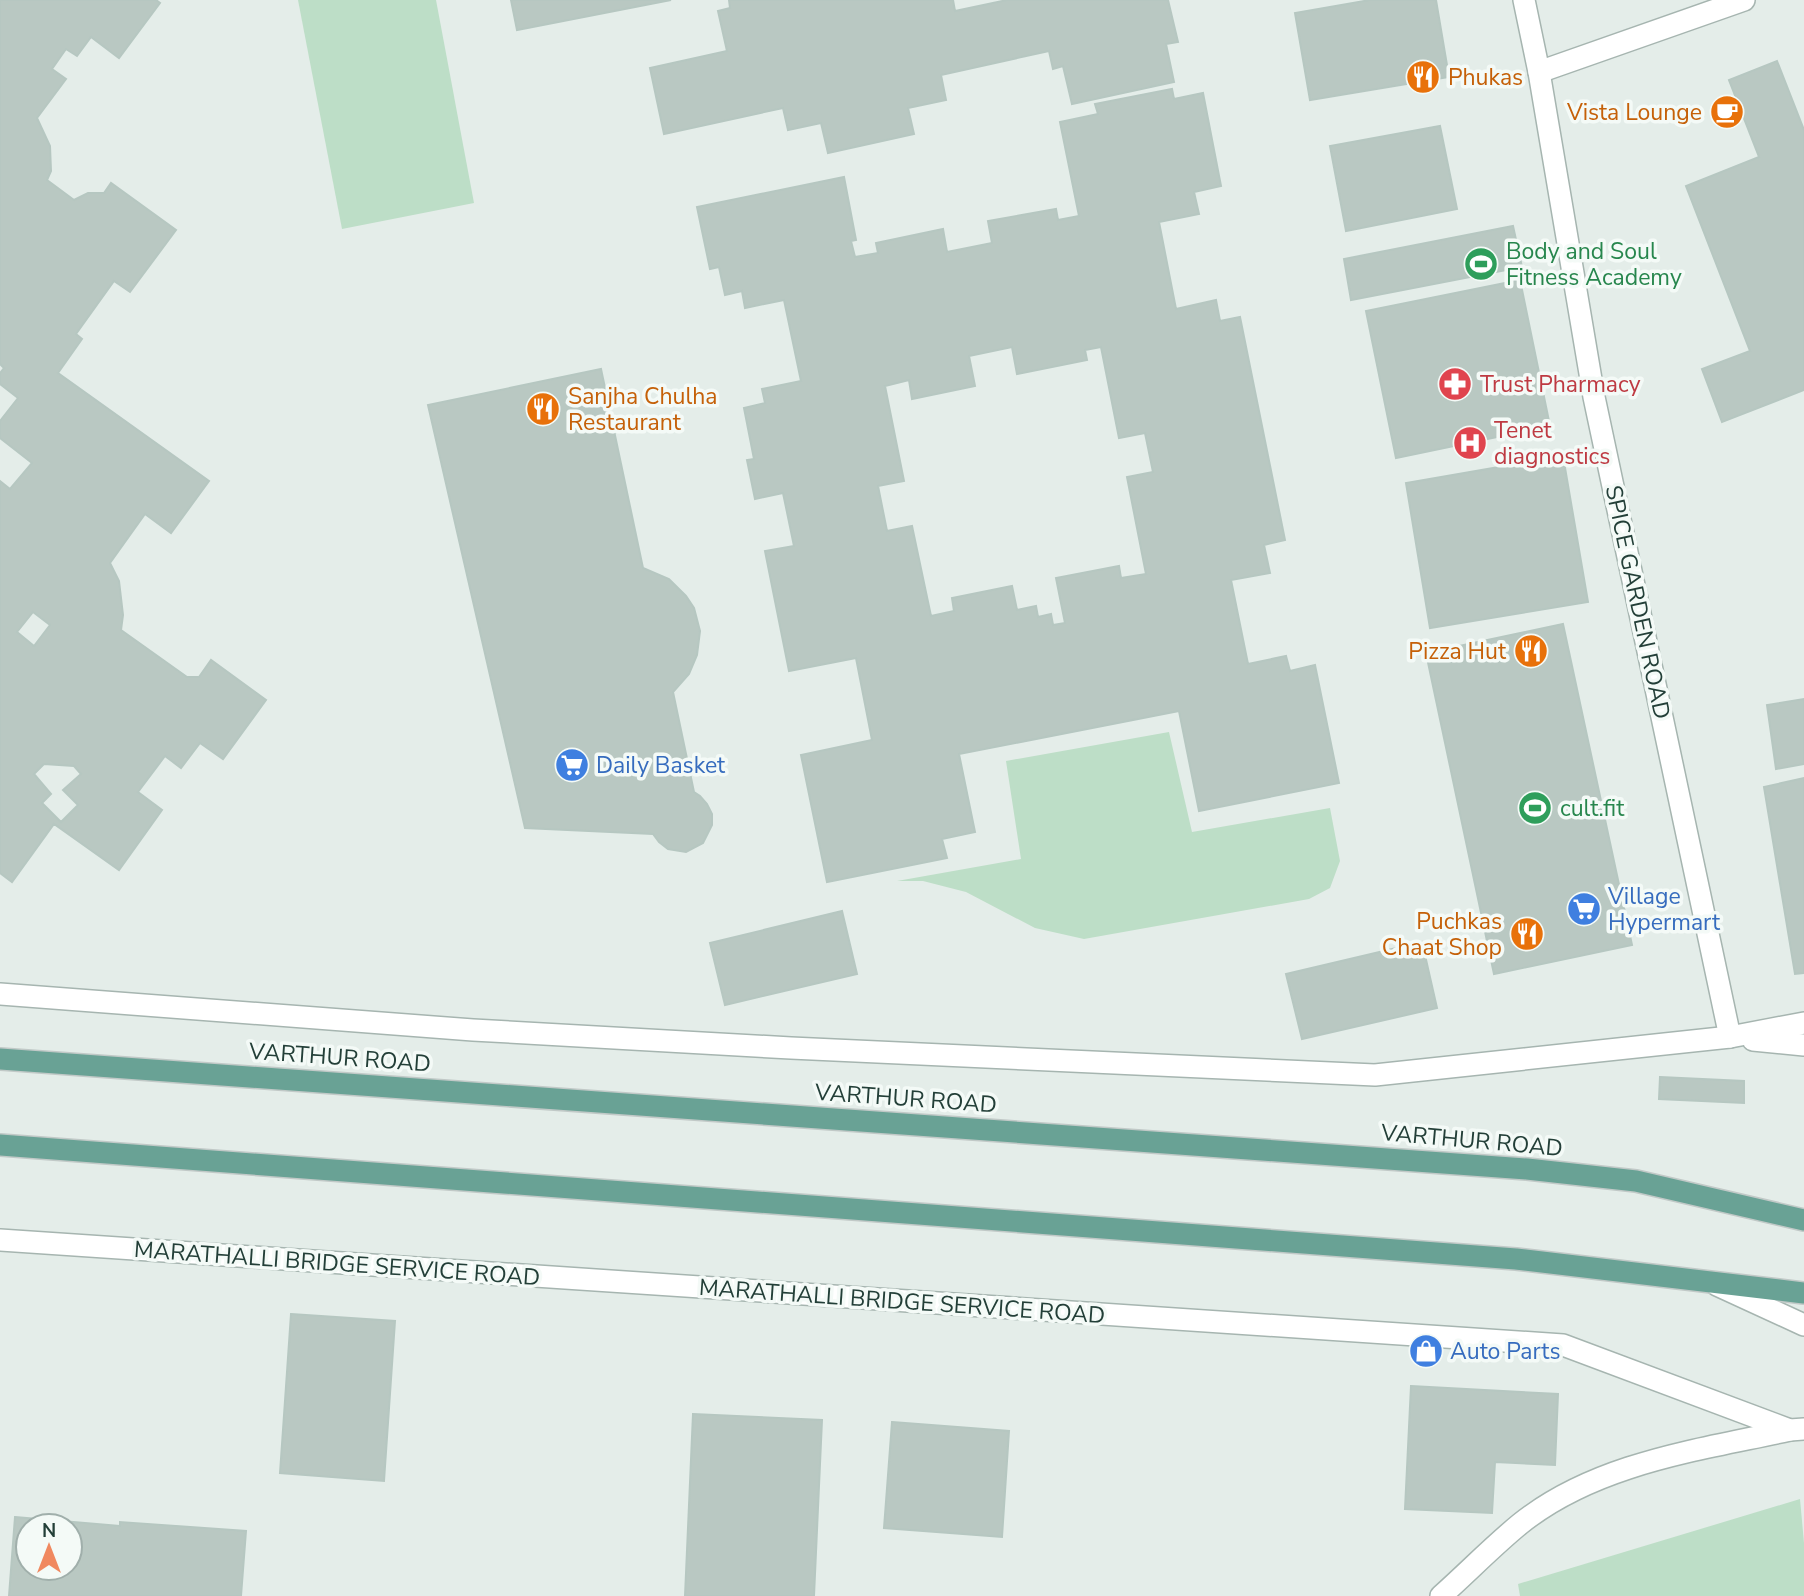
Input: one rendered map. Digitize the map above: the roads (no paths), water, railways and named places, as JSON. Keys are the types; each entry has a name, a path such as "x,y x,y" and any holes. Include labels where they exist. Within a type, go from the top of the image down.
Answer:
{"main road":[{"name":"VARTHUR ROAD","path":"0,1059 1527,1169 1636,1181 1804,1220"},
{"path":"0,1145 1516,1259 1804,1293"}],"street":[{"name":"SPICE GARDEN ROAD","path":"1524,0 1539,72 1594,397 1730,1037"},
{"path":"1539,72 1744,0"},
{"path":"0,994 487,1031 1375,1075 1730,1037 1804,1023"},
{"path":"1730,1037 1804,1045"},
{"name":"MARATHALLI BRIDGE SERVICE ROAD","path":"0,1240 1563,1345 1800,1425"},
{"path":"1712,1282 1804,1325"},
{"path":"1441,1596 1522,1522 1575,1489 1639,1463 1800,1425"}],"place":[{"name":"Phukas","path":"1423,77"},
{"name":"Vista Lounge","path":"1727,112"},
{"name":"Body and Soul Fitness Academy","path":"1481,264"},
{"name":"Trust Pharmacy","path":"1455,384"},
{"name":"Sanjha Chulha Restaurant","path":"543,409"},
{"name":"Tenet diagnostics","path":"1470,443"},
{"name":"Pizza Hut","path":"1531,651"},
{"name":"Daily Basket","path":"572,765"},
{"name":"cult.fit","path":"1535,808"},
{"name":"Village Hypermart","path":"1584,909"},
{"name":"Puchkas Chaat Shop","path":"1527,934"},
{"name":"Auto Parts","path":"1426,1351"}]}
